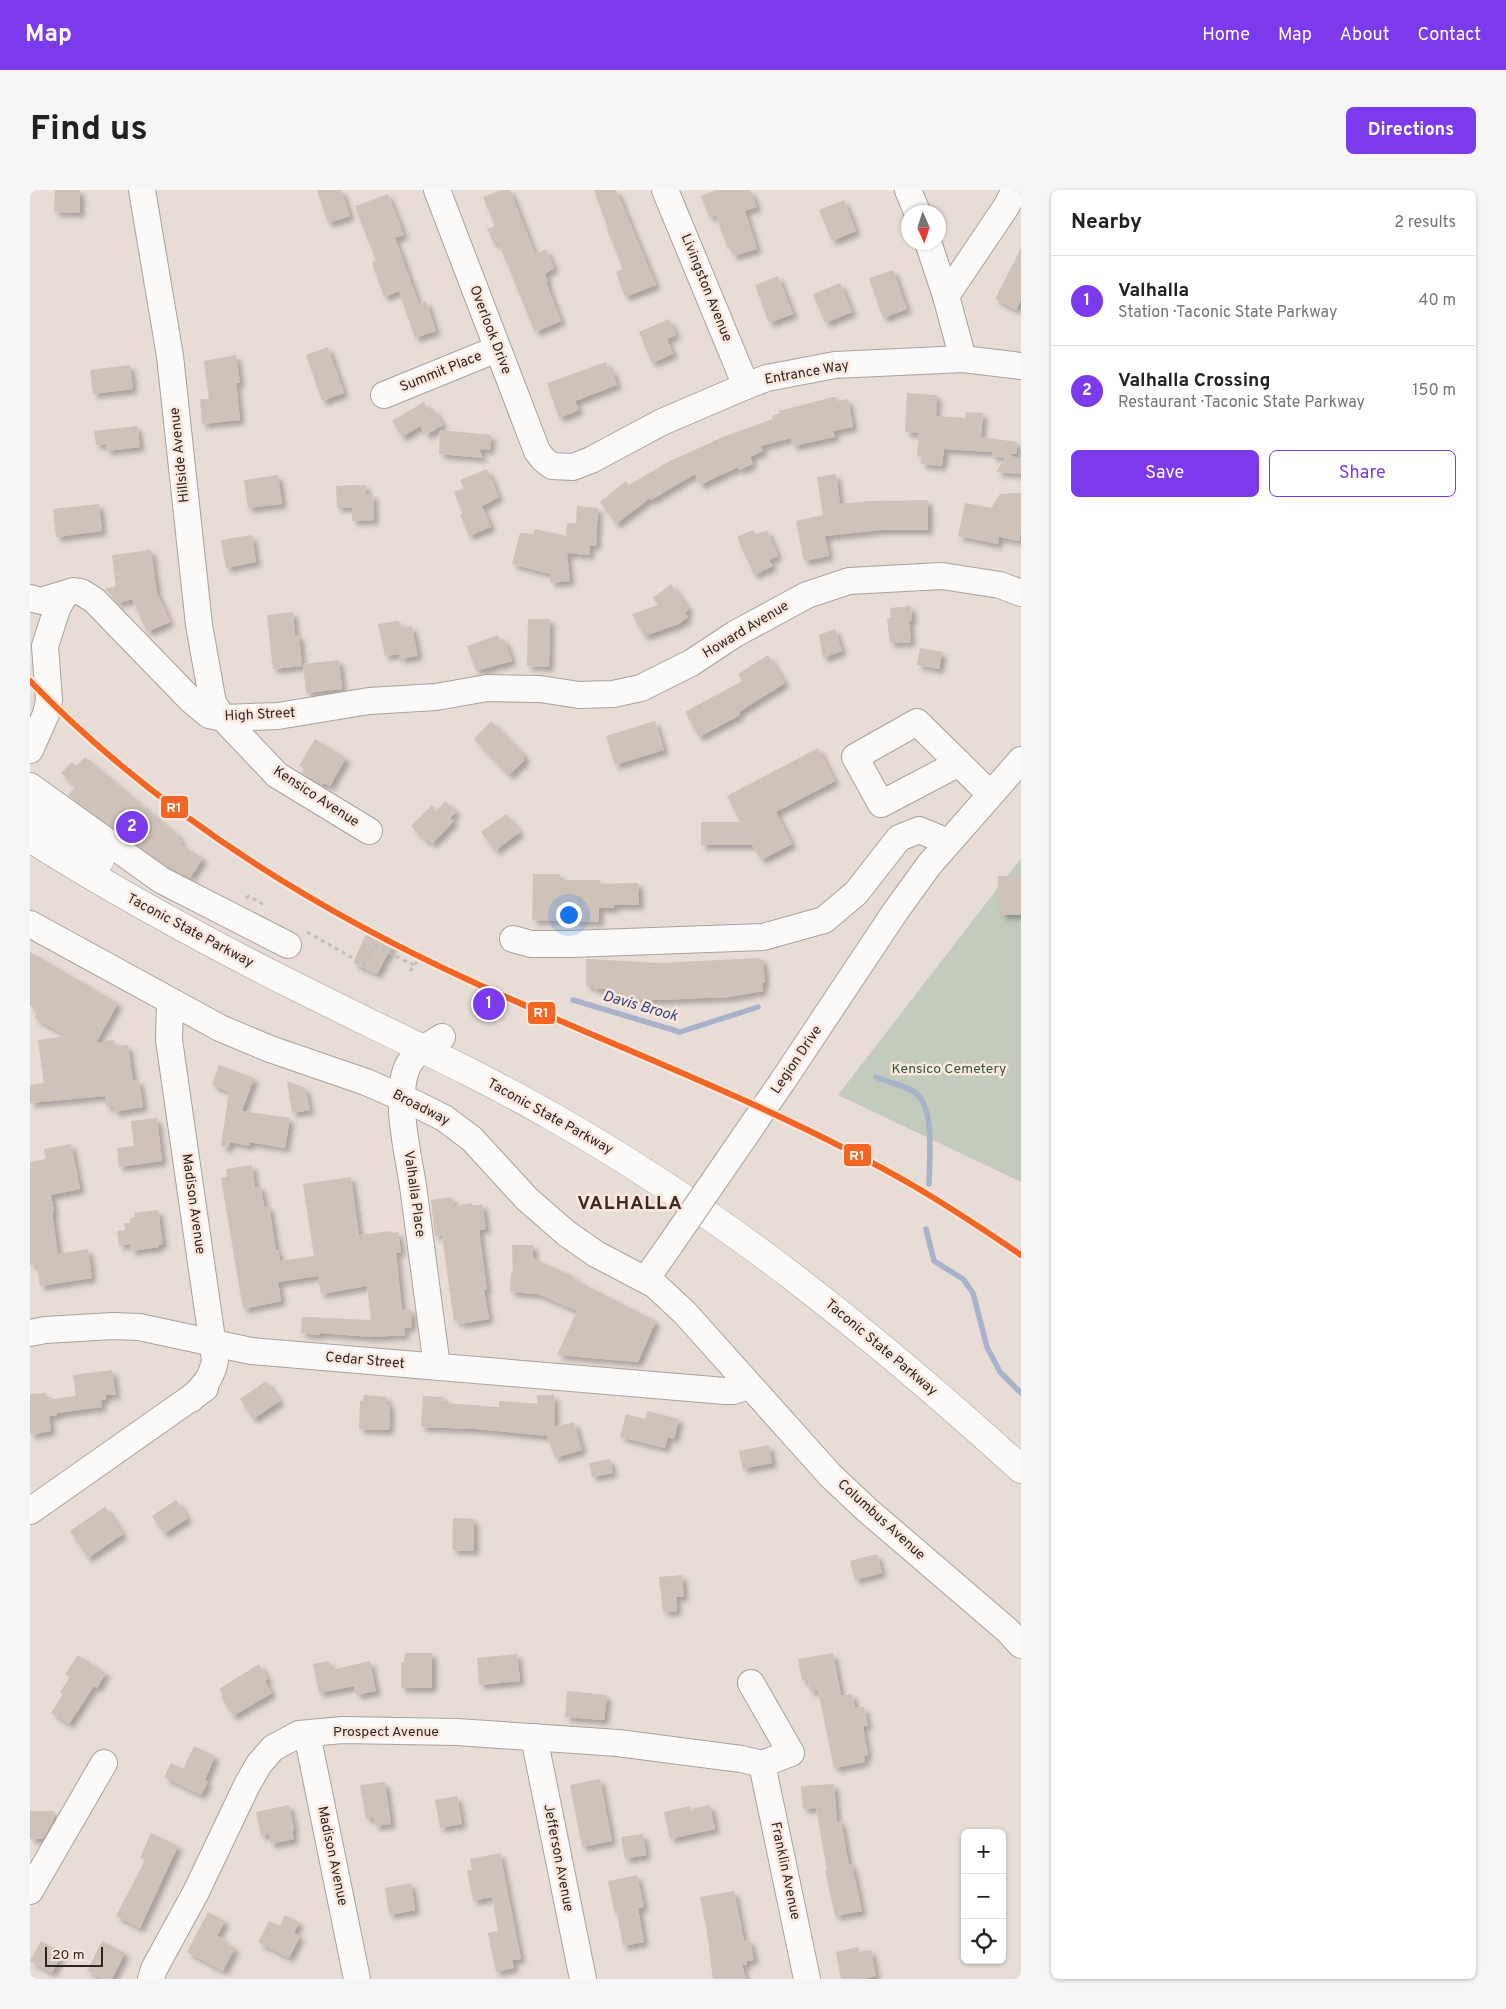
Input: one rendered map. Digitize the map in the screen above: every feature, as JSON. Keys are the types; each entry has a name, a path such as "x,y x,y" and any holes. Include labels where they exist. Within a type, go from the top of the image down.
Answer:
{"highway":[{"name":"Taconic State Parkway","path":"30,815 119,871 180,906 298,967 433,1043 488,1082 566,1124 656,1179 729,1228 805,1285 887,1352 1021,1469"},
{"name":"Taconic State Parkway","path":"30,838 184,929 433,1043 533,1084 654,1156 741,1214 827,1278 1021,1443"}],"street":[{"name":"Hillside Avenue","path":"142,190 170,356 199,625 213,703 223,718"},
{"name":"Overlook Drive","path":"437,190 537,450 543,459 552,466"},
{"name":"Livingston Avenue","path":"665,190 746,386"},
{"path":"908,190 913,205"},
{"path":"946,296 1006,207 1015,190"},
{"path":"931,250 946,296 963,359"},
{"name":"Summit Place","path":"384,395 497,349"},
{"name":"Entrance Way","path":"552,466 562,468 573,467 662,422 766,378 835,364 963,359 1021,366"},
{"name":"Howard Avenue","path":"474,690 487,688 540,689 579,695 612,694 641,688 691,663 735,634 807,595 849,581 942,576 1000,586 1021,593"},
{"name":"High Street","path":"65,594 74,591 81,592 94,600 191,700 210,715 223,718 278,716 369,701 436,697 474,690"},
{"path":"30,598 41,601 65,594"},
{"path":"30,750 46,714 49,700 45,646 57,610 65,594"},
{"name":"Kensico Avenue","path":"223,718 277,775 369,831"},
{"name":"Legion Drive","path":"646,1280 782,1082 894,912 948,842 1021,760"},
{"path":"959,763 990,794"},
{"path":"30,786 162,880 288,945"},
{"path":"513,939 532,944 571,944 763,937 824,920 856,893 899,838 919,830 948,842"},
{"name":"Broadway","path":"30,924 220,1028 253,1042 366,1082 439,1115 463,1132 527,1199 566,1234 596,1254 646,1280 664,1292 749,1386"},
{"name":"Madison Avenue","path":"170,1002 169,1040 215,1360 212,1375 202,1389 191,1399"},
{"name":"Valhalla Place","path":"433,1043 407,1068 402,1098 437,1367"},
{"name":"Cedar Street","path":"30,1333 45,1330 113,1326 139,1327 251,1351 725,1391 734,1391 749,1386"},
{"path":"30,1511 191,1399 251,1351"},
{"name":"Columbus Avenue","path":"749,1386 824,1468 866,1509 1007,1630 1021,1645"},
{"path":"751,1683 791,1753 762,1764"},
{"name":"Prospect Avenue","path":"151,1979 259,1764 273,1748 299,1734 352,1730 457,1732 618,1743 741,1759 762,1764"},
{"name":"Madison Avenue","path":"307,1734 357,1979"},
{"name":"Jefferson Avenue","path":"534,1737 583,1979"},
{"path":"30,1891 104,1764"},
{"name":"Franklin Avenue","path":"762,1764 807,1979"}],"path":[{"path":"326,944 365,965 374,946 415,964 410,971"}],"green space":[{"name":"Kensico Cemetery","path":"1021,858 1021,1182 838,1095"}],"building":[{"path":"55,190 80,190 80,213 54,212"},
{"path":"317,190 341,190 350,216 328,223"},
{"path":"501,190 510,190 535,254 546,249 554,268 545,274 548,281 546,282 561,321 535,332 498,242 494,244 487,229 495,226 483,197"},
{"path":"594,190 616,190 656,285 625,297 616,272 623,269 607,230"},
{"path":"716,190 750,190 757,207 745,211 757,249 733,256 730,246 727,247 716,215 709,217 701,196"},
{"path":"388,194 404,235 395,238 419,304 426,301 436,331 415,338 399,291 384,297 372,263 376,261 355,206"},
{"path":"844,200 856,231 832,241 819,210"},
{"path":"1021,248 1021,300 1016,310 995,299"},
{"path":"893,270 907,309 883,318 869,278"},
{"path":"778,276 793,314 769,323 755,285"},
{"path":"840,283 852,312 825,323 813,294"},
{"path":"669,319 676,335 667,339 673,354 652,363 639,332"},
{"path":"328,347 344,393 322,401 306,355"},
{"path":"236,355 240,383 236,383 240,420 202,424 200,399 209,399 204,361"},
{"path":"606,362 609,370 612,369 617,385 575,401 579,410 559,418 547,383"},
{"path":"130,365 133,389 93,394 90,370"},
{"path":"907,393 937,395 936,416 965,418 966,412 983,413 981,437 1017,442 1016,454 1010,454 1021,461 1021,474 996,472 1005,458 992,456 992,452 944,449 942,466 921,464 922,457 917,456 919,433 905,432"},
{"path":"836,397 837,401 848,399 853,427 833,431 835,437 793,446 791,438 761,446 763,451 750,457 753,464 739,470 738,467 700,485 695,474 651,500 650,498 616,524 600,502 626,481 629,485 668,462 725,436 773,419 772,416 780,413 779,411"},
{"path":"424,402 429,411 433,408 443,425 426,435 420,426 402,437 392,421"},
{"path":"137,426 140,447 106,451 106,444 96,445 94,431"},
{"path":"440,430 491,435 490,450 479,449 483,458 439,454"},
{"path":"487,469 499,497 482,506 491,527 469,536 460,515 463,514 454,492 464,488 460,480"},
{"path":"836,474 840,504 871,501 928,500 928,530 880,530 825,536 829,556 804,561 796,521 823,515 817,477"},
{"path":"278,475 282,504 248,508 244,480"},
{"path":"366,485 366,495 373,494 374,520 352,521 352,507 337,508 336,486"},
{"path":"1021,493 1021,532 1019,541 999,537 998,544 958,536 965,503 991,508 1000,494"},
{"path":"99,504 102,531 56,537 53,509"},
{"path":"577,506 598,508 596,546 590,545 589,555 567,553 570,581 551,583 550,574 512,564 520,533 533,534 535,529 566,536 567,523 576,523"},
{"path":"753,530 755,535 767,530 778,556 769,560 773,566 754,575 737,537"},
{"path":"252,535 256,562 226,568 221,540"},
{"path":"151,550 157,593 170,622 147,632 132,599 118,603 105,589 116,586 112,555"},
{"path":"671,584 689,609 685,613 688,617 679,624 644,636 632,614 658,605 653,598"},
{"path":"911,606 912,620 909,621 911,642 890,643 887,619 891,617 890,608"},
{"path":"293,612 295,635 299,635 302,666 273,669 267,615"},
{"path":"528,619 550,619 549,667 527,666"},
{"path":"399,621 401,628 412,626 418,656 400,659 399,654 385,656 378,624"},
{"path":"835,629 842,651 823,658 819,635"},
{"path":"498,635 500,641 504,639 512,661 476,671 467,646"},
{"path":"920,648 942,652 939,669 917,665"},
{"path":"768,655 785,683 739,712 740,715 699,737 685,712 742,681 738,674"},
{"path":"339,660 342,689 306,693 303,664"},
{"path":"491,721 525,756 523,758 525,760 509,775 474,739"},
{"path":"655,721 664,750 615,765 606,736"},
{"path":"315,739 346,758 330,786 324,783 322,785 302,773 304,769 299,766"},
{"path":"818,748 835,781 776,812 792,844 761,860 752,845 701,845 701,822 740,822 727,796"},
{"path":"85,757 179,836 178,838 182,841 180,844 203,858 190,878 150,854 68,795 76,786 61,773 72,762 76,766"},
{"path":"446,801 456,812 450,818 454,821 432,844 428,840 426,841 411,826 432,805 437,810"},
{"path":"506,814 520,832 495,851 481,832"},
{"path":"533,874 560,874 560,880 600,880 600,884 639,883 639,905 614,905 614,908 599,908 599,922 532,920"},
{"path":"998,876 1021,876 1021,915 1001,915 1001,903 998,903"},
{"path":"367,932 392,946 377,974 353,963"},
{"path":"30,952 118,1003 96,1043 114,1040 115,1047 128,1045 133,1081 139,1080 143,1107 114,1112 113,1106 106,1107 105,1096 30,1103 30,1085 44,1083 38,1040 68,1036 34,1018 38,1011 30,1006"},
{"path":"760,958 763,960 765,983 762,982 763,991 729,997 658,1000 610,998 611,989 593,989 593,986 586,986 586,959 662,963"},
{"path":"219,1065 254,1078 242,1111 290,1118 285,1148 249,1142 250,1146 230,1142 228,1148 221,1146 229,1092 212,1085"},
{"path":"287,1081 305,1088 310,1110 292,1113"},
{"path":"157,1118 162,1161 119,1167 117,1148 134,1146 131,1121"},
{"path":"71,1144 80,1189 51,1195 58,1254 88,1249 92,1278 40,1286 37,1264 30,1265 30,1162 46,1159 44,1149"},
{"path":"252,1165 255,1187 261,1186 264,1207 269,1206 276,1250 278,1250 280,1261 314,1256 303,1184 351,1177 359,1235 391,1231 391,1233 398,1232 401,1252 396,1253 402,1309 411,1309 412,1327 404,1328 405,1335 373,1337 301,1333 302,1317 371,1320 367,1286 321,1294 318,1276 278,1282 281,1301 243,1309 221,1178 227,1177 226,1169"},
{"path":"452,1197 454,1206 472,1203 473,1206 482,1204 486,1229 479,1230 487,1290 484,1290 489,1319 460,1324 459,1320 454,1321 442,1235 435,1236 431,1200"},
{"path":"158,1210 163,1244 158,1245 159,1247 131,1251 130,1244 119,1246 117,1231 125,1230 124,1223 130,1223 130,1218 135,1217 134,1213"},
{"path":"512,1245 533,1245 533,1258 575,1277 574,1279 656,1321 638,1362 557,1355 577,1311 538,1294 510,1292 511,1273 513,1273"},
{"path":"112,1370 116,1395 105,1395 106,1399 101,1400 102,1407 57,1413 57,1415 49,1416 51,1431 30,1435 30,1394 46,1393 47,1400 76,1396 73,1375"},
{"path":"266,1381 280,1401 253,1419 240,1399"},
{"path":"364,1395 387,1397 387,1404 390,1404 389,1430 359,1429 360,1401 363,1401"},
{"path":"537,1395 554,1395 555,1427 574,1422 582,1450 555,1458 547,1436 476,1429 421,1427 423,1396 444,1397 443,1403 499,1407 499,1401 538,1404"},
{"path":"647,1411 679,1419 674,1439 668,1437 665,1448 620,1437 626,1414 645,1419"},
{"path":"769,1445 772,1463 743,1469 739,1451"},
{"path":"610,1459 613,1473 592,1477 589,1463"},
{"path":"176,1500 188,1518 164,1534 152,1516"},
{"path":"105,1507 123,1534 88,1558 70,1531"},
{"path":"453,1518 474,1519 474,1551 452,1550"},
{"path":"877,1554 882,1573 855,1580 850,1561"},
{"path":"682,1575 684,1597 676,1597 677,1611 663,1612 659,1577"},
{"path":"405,1653 432,1653 432,1688 401,1688 401,1662 404,1662"},
{"path":"833,1653 841,1696 852,1694 855,1708 864,1707 868,1725 863,1726 868,1755 864,1756 865,1762 834,1768 818,1690 810,1692 808,1680 802,1681 798,1659"},
{"path":"517,1654 520,1681 479,1685 477,1658"},
{"path":"78,1655 106,1673 97,1688 94,1686 69,1724 51,1713 63,1694 60,1692 70,1677 65,1674"},
{"path":"329,1661 331,1670 370,1661 376,1691 356,1695 354,1686 319,1693 313,1664"},
{"path":"259,1664 268,1679 265,1681 272,1693 233,1716 221,1697 223,1695 219,1689"},
{"path":"567,1691 607,1695 604,1720 565,1717"},
{"path":"194,1746 215,1756 205,1780 208,1782 201,1795 164,1777 171,1763 183,1769"},
{"path":"600,1779 612,1841 582,1847 570,1785"},
{"path":"385,1782 391,1824 375,1826 374,1817 366,1819 360,1785"},
{"path":"834,1784 837,1822 841,1821 849,1865 852,1864 862,1911 835,1916 825,1870 827,1870 816,1808 803,1809 801,1786"},
{"path":"457,1796 462,1824 440,1828 435,1800"},
{"path":"289,1805 294,1839 271,1844 269,1834 261,1836 256,1812"},
{"path":"710,1805 715,1829 670,1839 664,1812 690,1806 690,1809"},
{"path":"30,1811 54,1811 54,1819 43,1839 30,1839"},
{"path":"151,1833 178,1846 140,1928 116,1916 145,1860 140,1858"},
{"path":"643,1834 646,1855 625,1859 621,1837"},
{"path":"500,1853 521,1959 512,1960 514,1968 496,1972 488,1933 498,1931 492,1897 473,1901 467,1870 472,1870 470,1859"},
{"path":"637,1875 644,1907 638,1908 644,1942 623,1946 617,1913 615,1914 608,1881"},
{"path":"411,1883 415,1910 389,1915 385,1888"},
{"path":"734,1891 744,1941 750,1940 754,1960 747,1961 747,1964 742,1965 746,1979 713,1979 707,1931 700,1897"},
{"path":"208,1912 225,1921 217,1936 235,1948 223,1971 187,1952"},
{"path":"285,1915 299,1922 294,1933 300,1936 289,1958 258,1942 269,1921 280,1926"},
{"path":"41,1941 62,1953 52,1973 30,1961"},
{"path":"102,1941 125,1953 112,1979 103,1979 87,1971"},
{"path":"858,1947 859,1952 871,1950 876,1976 863,1979 841,1979 836,1952"}],"waterway":[{"name":"Davis Brook","path":"573,1000 680,1032 758,1007"},
{"name":"Davis Brook","path":"876,1077 913,1091 920,1098 925,1108 930,1134 929,1184"},
{"name":"Davis Brook","path":"926,1229 934,1261 963,1279 973,1293 987,1347 1000,1372 1021,1393"}],"transit line":[{"name":"R1","path":"30,681 78,728 129,772 237,852 294,888 353,922 473,982 752,1104 861,1157 928,1194 1021,1255"}],"place":[{"name":"Valhalla Crossing","path":"132,827"},
{"name":"Valhalla","path":"489,1004"}],"district":[{"name":"VALHALLA","path":"630,1204"}]}
